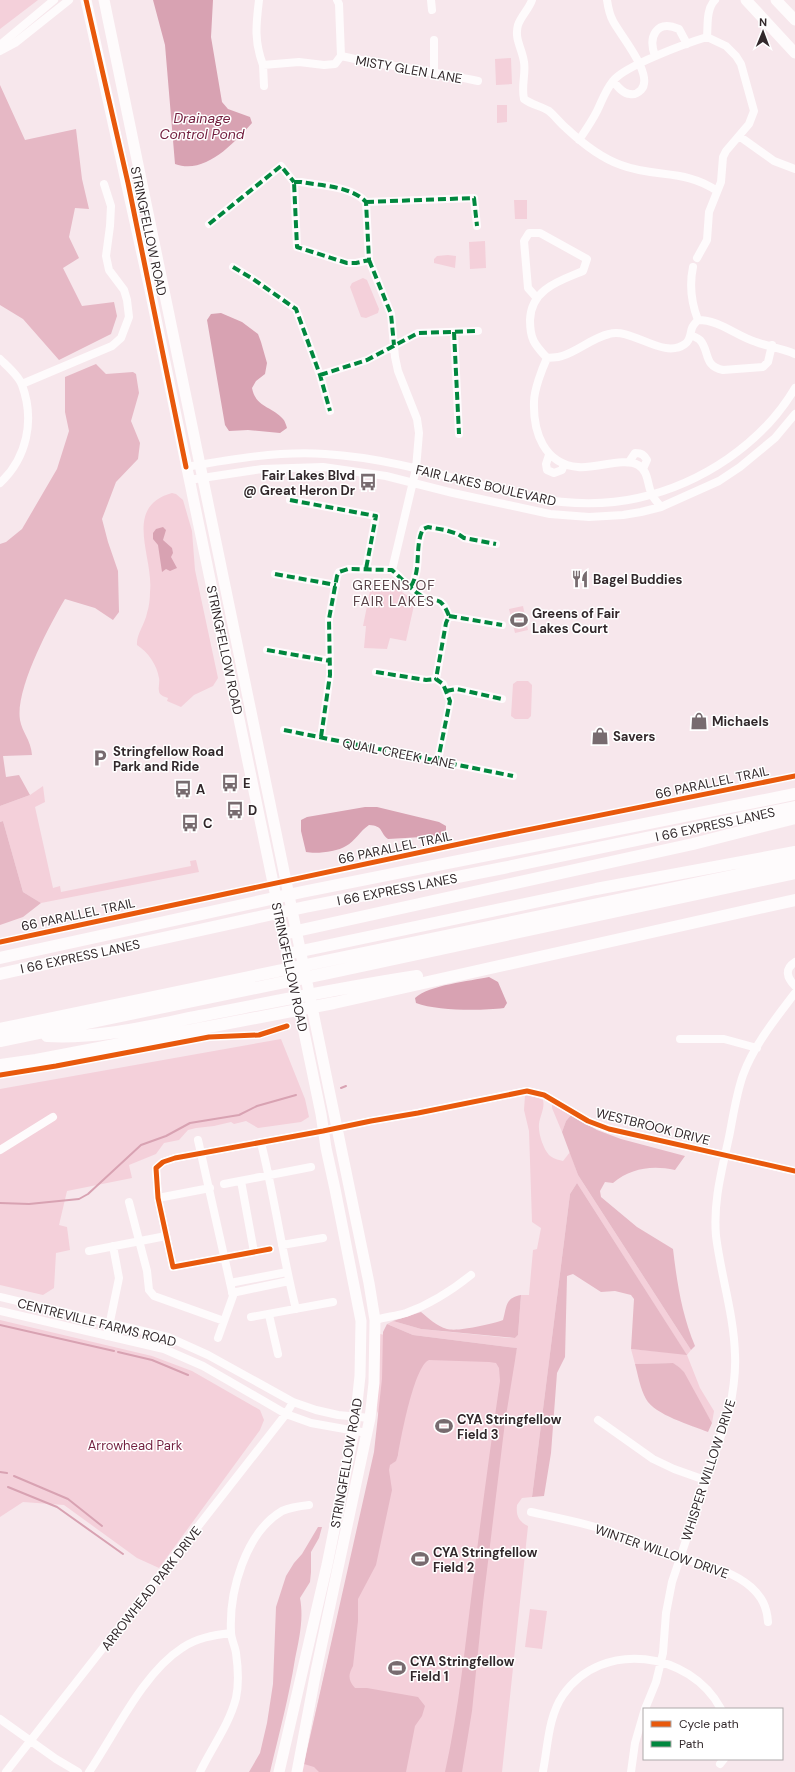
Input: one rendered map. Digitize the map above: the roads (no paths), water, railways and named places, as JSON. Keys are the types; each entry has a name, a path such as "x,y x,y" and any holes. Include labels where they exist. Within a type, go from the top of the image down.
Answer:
{"highway":[{"path":"734,807 795,786"},
{"path":"0,958 263,900 795,794"},
{"name":"I 66 EXPRESS LANES","path":"0,974 305,907 503,868 795,807"},
{"path":"283,934 693,844 795,818"},
{"path":"287,954 596,889 795,852"},
{"path":"0,1029 795,863"},
{"path":"0,1042 328,974 795,873"},
{"path":"0,1065 36,1060 334,1003 515,961 795,900"},
{"path":"0,1035 74,1037 114,1033 331,990 515,961"}],"main road":[{"name":"STRINGFELLOW ROAD","path":"86,0 131,198 321,1114 323,1131 361,1321 360,1376 354,1431 327,1565 279,1772"},
{"name":"STRINGFELLOW ROAD","path":"104,0 199,465 297,931 375,1320 374,1383 370,1418 316,1671 297,1772"},
{"path":"746,0 795,53"},
{"path":"776,0 795,20"}],"street":[{"path":"0,45 54,0"},
{"path":"0,51 15,43 69,0"},
{"path":"259,0 256,30 258,50 263,65 264,86"},
{"path":"263,65 299,62 324,65 335,64 340,56 337,0"},
{"path":"431,0 432,10"},
{"path":"532,0 518,25 517,31 518,43 524,61 522,91 524,99 549,111 579,140 608,159 621,165 646,172 680,175 695,179 717,191"},
{"path":"607,0 608,10 612,20 635,53 644,80 644,85 638,92 628,94 613,81"},
{"path":"707,37 710,7 715,0"},
{"path":"655,56 652,48 652,40 656,31 666,25 679,29 687,44"},
{"path":"579,140 596,113 604,94 618,76 655,56 707,37 732,50 740,64 754,111 749,124 726,151 723,157 721,182 709,212 707,240 697,258"},
{"path":"434,40 434,72"},
{"name":"MISTY GLEN LANE","path":"340,56 385,66 434,72 478,81"},
{"path":"739,136 774,161 795,169"},
{"path":"209,224 281,166 294,182 297,247 347,263 356,263 369,260"},
{"path":"294,182 301,182 350,192 363,198 366,202 369,260 391,314 398,371 417,419 419,447 413,483 392,570"},
{"path":"22,384 112,346 121,338 129,317 128,306 124,290 109,270 106,256 111,206 104,184"},
{"path":"366,202 474,198 477,226"},
{"path":"536,297 528,288 524,241 529,233 540,233 587,259 583,271 553,284 536,297 530,313 532,340 547,358"},
{"path":"233,267 296,309 320,375 330,411"},
{"path":"693,267 690,289 692,305 698,320"},
{"path":"547,358 562,356 608,334 619,332 657,346 669,348 679,347 686,344 691,335 692,328 698,320"},
{"path":"698,320 707,320 732,330 755,342 785,349 795,354"},
{"path":"320,375 366,360 418,333 478,330"},
{"path":"454,332 459,434"},
{"path":"691,335 700,340 710,364 723,370 763,367 768,362 772,346"},
{"path":"547,358 534,401 539,435 549,455 564,464 580,468 629,462 640,466 643,469 651,494 661,507"},
{"path":"0,359 22,384 29,424 25,446 18,462 0,483"},
{"name":"FAIR LAKES BOULEVARD","path":"186,467 263,455 324,454 355,457 416,469 532,498 554,502 594,503 627,500 651,494 686,482 717,466 756,437 775,416 795,388"},
{"name":"FAIR LAKES BOULEVARD","path":"189,480 262,469 323,468 386,476 526,510 568,516 623,515 661,507 719,481 740,467 775,438 795,414"},
{"path":"629,462 636,453 640,453 645,456 647,460 643,469"},
{"path":"549,455 546,464 547,470 554,473 562,470 564,464"},
{"path":"648,510 651,494"},
{"path":"290,500 376,516 366,569"},
{"path":"411,586 415,580 417,567 416,557 420,534 423,529 428,528 445,530 458,534 464,538 496,544"},
{"path":"321,737 329,692 329,619 339,572 366,569 392,570 422,597 440,601 445,606 449,616 446,623 436,679"},
{"path":"275,574 336,585"},
{"path":"449,616 502,625"},
{"path":"267,650 330,661"},
{"path":"376,672 426,680 436,679 443,684 450,701 438,760"},
{"path":"446,691 457,689 502,698"},
{"name":"QUAIL CREEK LANE","path":"284,730 514,776"},
{"path":"795,962 789,968 788,974 790,981 795,986"},
{"name":"WHISPER WILLOW DRIVE","path":"645,1708 656,1682 661,1663 668,1597 705,1480 729,1412 735,1370 734,1336 720,1262 716,1224 718,1184 743,1074 757,1048 795,994"},
{"path":"680,1039 724,1039 757,1048"},
{"name":"WESTBROOK DRIVE","path":"158,1198 156,1168 163,1162 200,1153 261,1143 527,1092 544,1095 553,1099 598,1126 795,1171"},
{"path":"0,1150 53,1117"},
{"path":"198,1140 200,1153 210,1188 233,1296 218,1338"},
{"path":"261,1143 269,1175 287,1272 296,1309"},
{"path":"224,1184 310,1167"},
{"path":"241,1181 254,1252"},
{"path":"210,1188 158,1198 173,1267 270,1249"},
{"path":"129,1202 149,1290 154,1296 224,1321"},
{"path":"89,1251 166,1236"},
{"path":"282,1245 323,1238"},
{"path":"107,1336 119,1278 113,1246"},
{"path":"230,1283 287,1272"},
{"path":"375,1320 405,1313 428,1304 450,1291 471,1275"},
{"path":"232,1293 289,1281"},
{"name":"CENTREVILLE FARMS ROAD","path":"0,1297 110,1322 175,1340 208,1355 293,1402 316,1410 338,1415 370,1418"},
{"path":"251,1317 269,1315 333,1302"},
{"name":"CENTREVILLE FARMS ROAD","path":"0,1311 164,1349 196,1364 286,1414 311,1423 367,1433"},
{"path":"269,1315 278,1354"},
{"name":"ARROWHEAD PARK DRIVE","path":"6,1772 286,1414 293,1402"},
{"path":"598,1420 653,1459 674,1469 705,1480"},
{"path":"200,1772 225,1727 236,1698 238,1680 236,1652 231,1633 233,1597 237,1576 254,1539 268,1524 282,1512 295,1506 309,1505"},
{"name":"WINTER WILLOW DRIVE","path":"532,1512 600,1529 680,1558 720,1569 745,1582 752,1588 764,1602 767,1610 768,1622"},
{"path":"89,1772 134,1701 167,1660 182,1647 200,1639 216,1634 231,1633"},
{"path":"543,1771 554,1714 562,1697 576,1681 595,1667 617,1660 636,1659 676,1667 693,1676 706,1688 719,1708"},
{"path":"631,1772 635,1743 643,1715"},
{"path":"0,1719 56,1760 78,1772"}],"water":[{"name":"Drainage Control Pond","path":"153,0 213,0 211,37 222,102 228,109 250,117 252,123 218,156 197,165 186,166 175,164 165,45"},
{"path":"221,313 242,322 258,334 267,363 265,374 256,381 252,388 257,399 279,415 284,421 287,428 280,433 248,430 229,431 225,425 207,320 211,314"},
{"path":"163,527 166,530 163,540 172,548 173,553 171,557 177,568 170,571 166,569 162,572 158,545 153,539 153,533 156,529"},
{"path":"365,807 377,807 439,822 446,826 446,831 439,836 388,839 379,828 369,825 349,844 342,848 326,852 306,852 301,831 301,820 307,817"},
{"path":"489,977 498,982 507,1003 504,1008 459,1010 435,1008 416,1003 415,998 430,990 450,984"}],"waterway":[{"path":"341,1088 346,1086"},
{"path":"0,1203 29,1204 79,1199 88,1194 141,1145 166,1136 190,1123 239,1115 257,1106 296,1095"},
{"path":"0,1325 114,1351"},
{"path":"118,1352 152,1360 188,1375"},
{"path":"0,1472 7,1473"},
{"path":"14,1476 68,1499 102,1526"},
{"path":"8,1487 57,1507 123,1554"}],"place":[{"name":"Fair Lakes Blvd @ Great Heron Dr","path":"368,482"},
{"name":"Bagel Buddies","path":"580,579"},
{"name":"Greens of Fair Lakes Court","path":"519,620"},
{"name":"Michaels","path":"699,721"},
{"name":"Savers","path":"600,736"},
{"name":"Stringfellow Road Park and Ride","path":"100,758"},
{"name":"E","path":"230,783"},
{"name":"A","path":"183,789"},
{"name":"D","path":"235,810"},
{"name":"C","path":"190,823"},
{"name":"CYA Stringfellow Field 3","path":"444,1426"},
{"name":"CYA Stringfellow Field 2","path":"420,1559"},
{"name":"CYA Stringfellow Field 1","path":"397,1668"}],"district":[{"name":"GREENS OF FAIR LAKES","path":"394,594"}],"park label":[{"name":"Arrowhead Park","path":"135,1445"}]}
